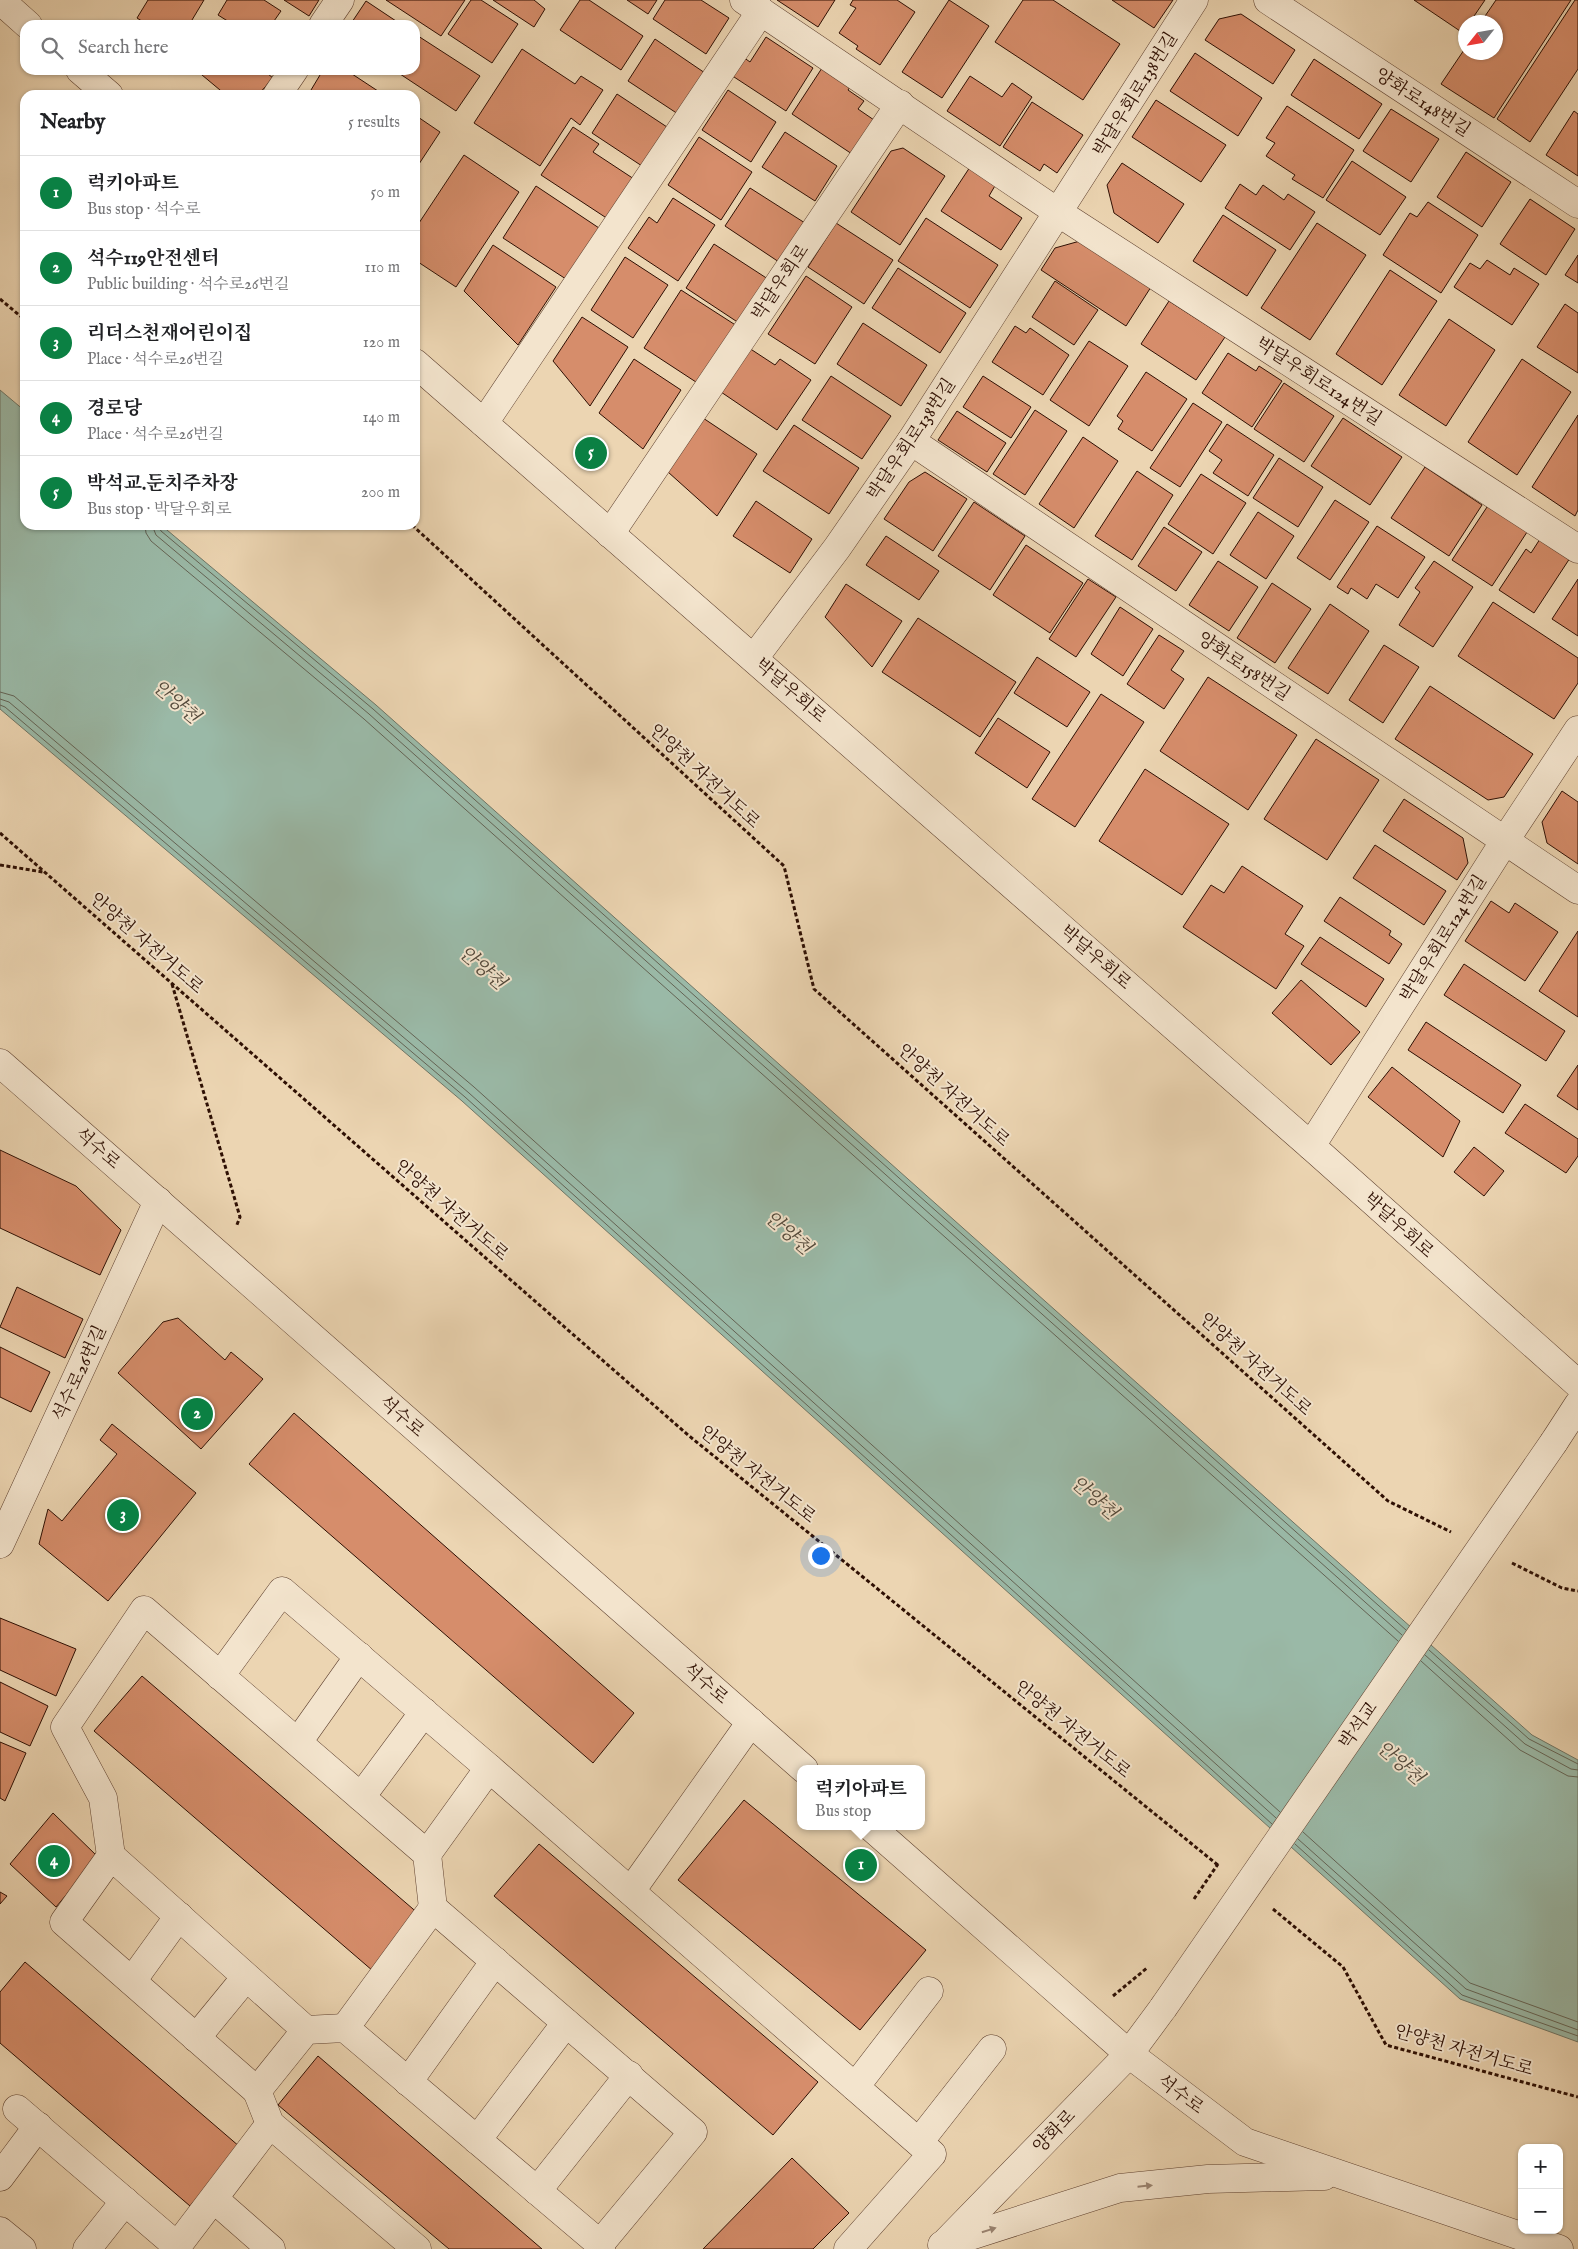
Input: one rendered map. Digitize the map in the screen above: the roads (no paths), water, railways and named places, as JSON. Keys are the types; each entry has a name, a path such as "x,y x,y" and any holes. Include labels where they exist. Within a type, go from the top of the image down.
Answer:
{"street":[{"path":"326,20 340,0"},
{"name":"박달우회로138번길","path":"754,658 837,548 911,441 1194,0"},
{"name":"양화로148번길","path":"1268,0 1578,204"},
{"path":"484,424 752,6 1059,213"},
{"path":"86,75 103,90"},
{"path":"280,90 291,75"},
{"name":"박달우회로","path":"610,534 900,104"},
{"name":"박달우회로124번길","path":"1059,213 1578,549"},
{"name":"박달우회로","path":"420,367 1311,1146 1578,1384"},
{"name":"양화로158번길","path":"911,441 1504,842 1578,890"},
{"name":"박달우회로124번길","path":"1311,1146 1504,842 1578,730"},
{"name":"석수로","path":"0,1063 799,1765"},
{"name":"석수로26번길","path":"0,1544 8,1507 31,1476 158,1201"},
{"name":"박석교","path":"1163,2008 1578,1405"},
{"path":"220,1676 282,1591 489,1768 919,2142 932,2154 848,2249"},
{"path":"427,1854 144,1610 65,1727 103,1798 111,1856 306,2030 344,2028 537,2190 600,2246 693,2132 433,1908 427,1854 489,1768"},
{"path":"298,1742 358,1656"},
{"path":"361,1797 424,1712"},
{"path":"631,1891 751,1722"},
{"name":"석수로","path":"875,1830 1129,2054 1245,2142 1559,2249"},
{"path":"111,1856 64,1922 257,2091 270,2124 417,2249"},
{"path":"344,2028 433,1908"},
{"path":"132,1981 178,1916"},
{"path":"408,2082 494,1961"},
{"path":"196,2038 246,1977"},
{"path":"855,2087 929,1991"},
{"name":"양화로","path":"940,2247 1129,2054 1163,2008"},
{"path":"477,2140 566,2023"},
{"path":"257,2091 306,2030"},
{"path":"919,2142 992,2049"},
{"path":"537,2190 629,2075"},
{"path":"16,2109 125,2201 176,2248 270,2124"},
{"path":"0,2177 38,2126"},
{"path":"940,2247 1120,2188 1208,2179 1341,2176"},
{"path":"214,2198 271,2249"},
{"path":"87,2249 125,2201"},
{"path":"0,2230 22,2249"}],"water":[{"name":"안양천","path":"0,390 20,407 20,530 167,530 376,705 1532,1735 1578,1760 1578,2042 1460,1999 462,1101 0,709"}],"place":[{"name":"박석교.둔치주차장","path":"591,453"},
{"name":"석수119안전센터","path":"197,1414"},
{"name":"리더스천재어린이집","path":"123,1515"},
{"name":"경로당","path":"54,1861"},
{"name":"럭키아파트","path":"861,1865"}]}
